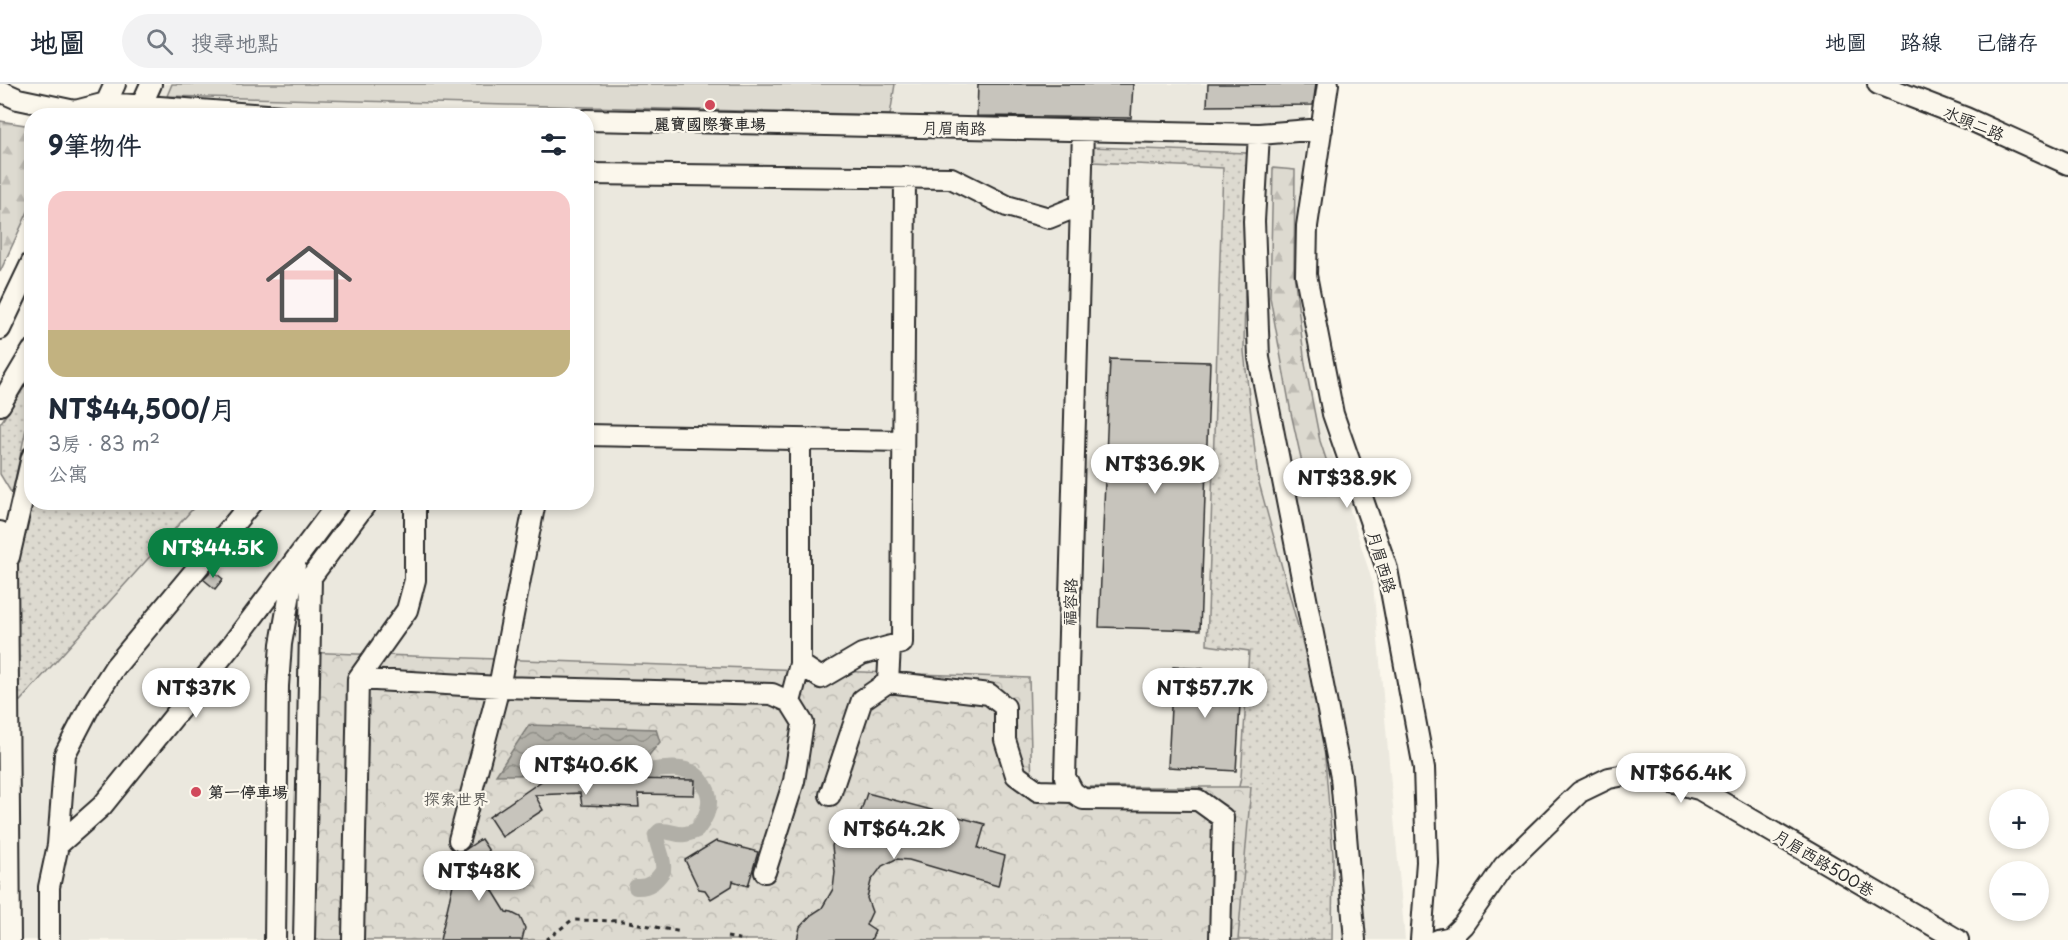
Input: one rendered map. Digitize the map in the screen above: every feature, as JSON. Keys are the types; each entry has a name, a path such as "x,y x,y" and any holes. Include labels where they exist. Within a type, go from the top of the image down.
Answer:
{"street":[{"path":"103,108 115,84"},
{"path":"140,108 151,84"},
{"name":"月眉西路","path":"1328,84 1307,226 1306,275 1333,414 1387,569 1424,768 1427,862 1420,940"},
{"name":"水頭二路","path":"1878,84 1966,118 2068,164"},
{"path":"0,91 18,99 61,108"},
{"name":"月眉南路","path":"594,120 1259,134 1322,129"},
{"name":"福容路","path":"1073,792 1065,777 1083,130"},
{"path":"1259,134 1254,221 1259,358 1341,777 1354,940"},
{"path":"594,174 951,178 1007,206 1049,218 1081,205"},
{"path":"800,664 821,678 862,654 902,643 905,177"},
{"path":"0,329 24,279"},
{"path":"0,405 24,364"},
{"path":"594,435 903,441"},
{"path":"790,702 800,664 800,440"},
{"path":"7,562 24,491"},
{"path":"49,940 49,887 58,845 65,754 90,706 115,666 245,510"},
{"path":"58,845 102,806 234,642 333,510"},
{"path":"304,940 311,577 361,510"},
{"path":"353,940 358,679 407,610 415,580 415,510"},
{"path":"459,840 499,687 533,510"},
{"path":"0,532 7,562 10,940"},
{"path":"275,940 278,686 281,644 296,559"},
{"path":"888,682 890,646"},
{"path":"358,679 499,687 772,694 790,702 803,723 794,781 765,872"},
{"path":"830,795 862,700 888,682 989,694 1005,707 1005,740 1016,775 1038,791 1073,792 1083,799 1198,800 1223,818 1220,940"},
{"name":"月眉西路500巷","path":"1438,940 1450,937 1463,925 1504,866 1580,792 1609,778 1636,773 1699,789 1958,940"}],"path":[{"path":"546,940 572,920 623,921 682,932"},
{"path":"728,937 745,940"}],"shaded area":[{"path":"160,84 1313,84 1305,145 1298,261 1313,392 1373,584 1405,940 15,940 12,737 31,510 594,510 594,108 149,108"}],"green space":[{"name":"麗寶國際賽車場","path":"172,84 895,84 890,115 167,96"},
{"path":"0,121 24,125 24,220 0,272"},
{"path":"1092,147 1247,153 1244,351 1258,479 1321,711 1333,854 1332,940 1228,940 1232,820 1241,777 1249,651 1207,645 1223,168 1092,162"},
{"path":"1273,168 1295,170 1294,273 1305,364 1320,441 1338,495 1309,494 1291,413 1270,297"},
{"path":"24,388 24,438 12,494 0,474 0,424"},
{"path":"30,510 192,510 13,709 15,565"},
{"name":"探索世界","path":"301,652 1029,678 1032,787 1251,787 1238,940 305,940"}],"water":[{"path":"529,725 656,729 660,742 645,760 647,774 496,775"}],"building":[{"path":"978,84 1133,84 1131,118 977,116"},
{"path":"1208,84 1316,84 1313,105 1207,106"},
{"path":"1110,359 1210,362 1200,630 1099,627"},
{"path":"178,542 193,554 185,564 170,552"},
{"path":"212,570 223,579 215,589 203,579"},
{"path":"1173,667 1242,671 1236,771 1168,767"},
{"path":"546,778 695,780 694,795 638,794 639,807 582,805 580,793 535,795 543,810 502,837 489,817"},
{"path":"867,793 985,824 978,848 1005,856 998,886 909,860 896,859 882,866 871,881 867,898 872,912 866,925 875,931 871,940 797,940 800,927 811,915 822,908 833,889 835,872 832,846 841,820 857,823"},
{"path":"481,839 507,878 490,886 506,912 520,917 525,928 522,940 440,940 457,867 468,860 462,852"},
{"path":"716,841 758,852 748,886 733,881 732,886 711,899 705,890 699,889 685,860"}],"waterway":[{"path":"636,887 652,883 663,871 656,835 660,831 681,834 697,830 708,811 709,804 705,785 692,772 673,769 646,771"}],"place":[{"name":"麗寶國際賽車場","path":"710,105"},
{"name":"第一停車場","path":"196,792"}]}
